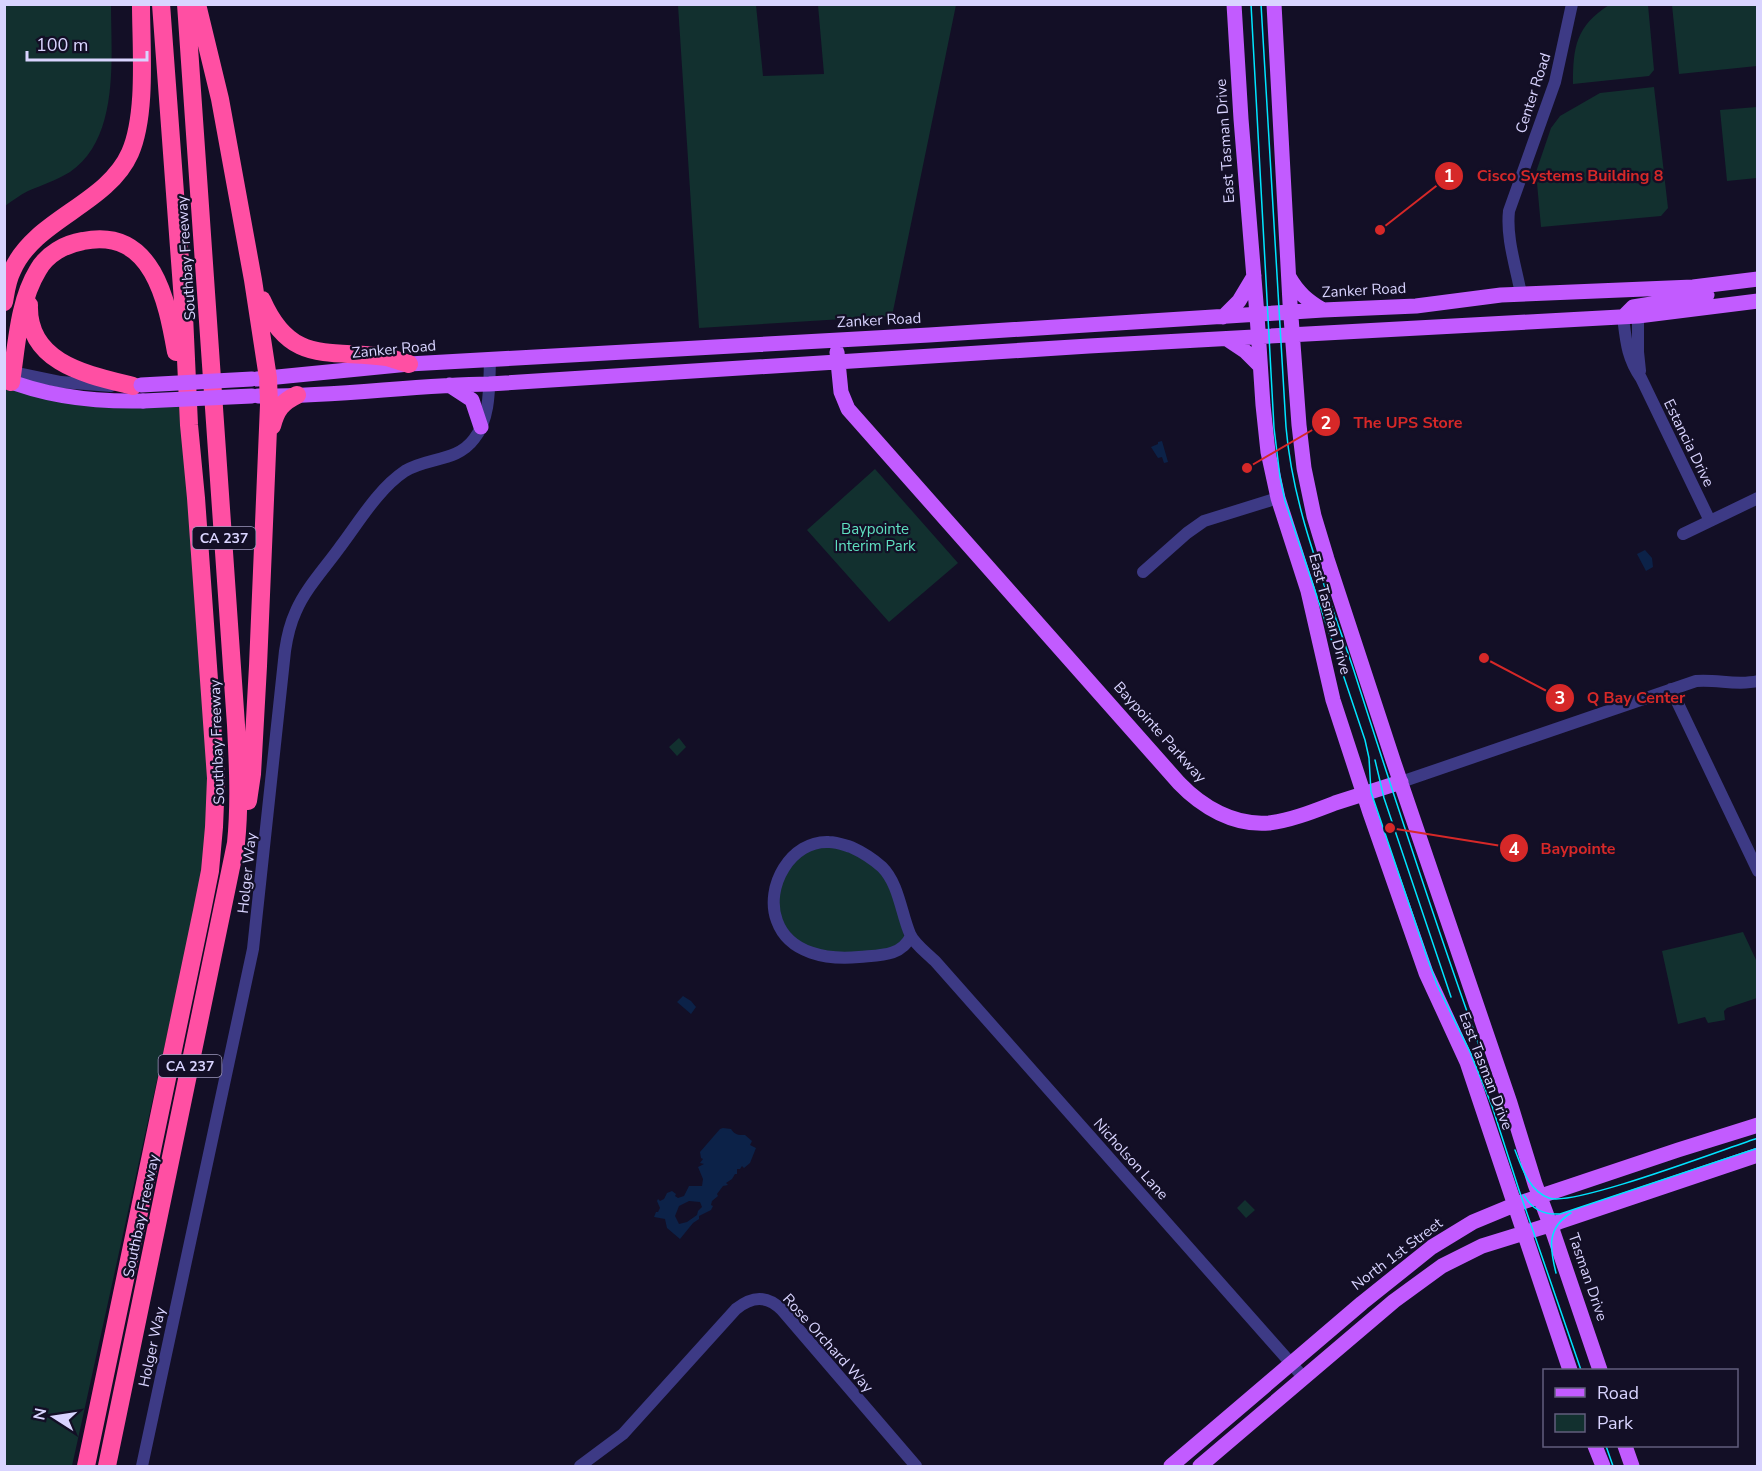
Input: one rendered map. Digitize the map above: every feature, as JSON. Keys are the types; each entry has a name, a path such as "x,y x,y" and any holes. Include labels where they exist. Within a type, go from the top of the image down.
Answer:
{"highway":[{"path":"4,302 12,270 24,252 48,229 109,182 121,169 130,154 139,119 141,99 141,4"},
{"name":"Southbay Freeway","path":"86,1467 210,871 214,827 216,778 189,425 184,315 161,4"},
{"path":"168,4 222,784 220,849 188,1010 183,1031 174,1045"},
{"name":"Southbay Freeway","path":"107,1467 236,843 239,778 236,725 186,4"},
{"path":"197,4 220,99 253,280 266,454 252,774 244,820 236,843"},
{"path":"8,375 31,282 39,268 61,248 75,242 90,239 119,243 132,249 144,260 163,293 189,425"},
{"path":"253,280 268,315 276,327 296,343 320,352 388,358 409,364"},
{"path":"31,282 29,312 32,326 38,340 48,353 71,368 139,390"},
{"path":"266,454 278,410 284,402 297,396"}],"main road":[{"name":"East Tasman Drive","path":"1234,4 1259,365 1268,452 1278,498 1308,591 1333,700 1426,973 1467,1062 1514,1205"},
{"name":"East Tasman Drive","path":"1274,4 1290,313 1300,439 1314,516 1331,573 1540,1196"},
{"path":"1223,318 1239,301 1254,276"},
{"path":"1288,276 1304,298 1323,310"},
{"path":"1630,317 1633,307 1713,294 1750,280"},
{"name":"Zanker Road","path":"8,375 38,390 101,400 139,390 260,387 409,364 1416,306 1521,294 1671,288 1750,280"},
{"name":"Zanker Road","path":"260,387 297,396 448,385 1630,317 1758,301"},
{"path":"1295,369 1302,352 1322,334"},
{"name":"Baypointe Parkway","path":"836,339 841,392 848,410 1190,795 1218,813 1234,819 1269,823 1401,782"},
{"path":"1227,339 1245,351 1259,365"},
{"path":"448,385 472,400 482,427"},
{"name":"North 1st Street","path":"1171,1467 1362,1303 1432,1247 1473,1222 1540,1196 1758,1125"},
{"path":"1200,1467 1394,1301 1434,1272 1482,1246 1758,1155"},
{"name":"Tasman Drive","path":"1540,1196 1599,1369"},
{"path":"1514,1205 1569,1369"},
{"path":"1595,1447 1603,1467"},
{"path":"1625,1447 1632,1467"}],"street":[{"name":"Center Road","path":"1521,294 1510,241 1509,211 1555,82 1572,4"},
{"name":"Estancia Drive","path":"1630,317 1627,351 1710,521"},
{"name":"Holger Way","path":"142,1467 251,960 261,891 285,651 291,622 307,591 386,488 407,471 419,465 451,456 469,446 482,427 486,413 490,360"},
{"path":"1143,572 1204,521 1278,498"},
{"path":"1683,534 1758,498"},
{"name":"Baypointe Parkway","path":"1401,782 1696,681 1708,680 1740,684 1758,681"},
{"path":"1671,689 1758,871"},
{"name":"Nicholson Lane","path":"935,961 920,955 897,951 851,958 823,957 798,946 787,936 777,921 775,888 780,874 787,863 804,847 822,842 843,844 862,851 883,868 895,888 911,936 935,961 1304,1378"},
{"path":"897,951 904,947 911,936"},
{"name":"Rose Orchard Way","path":"580,1467 623,1434 736,1309 744,1303 760,1298 776,1304 782,1310 916,1467"}],"green space":[{"path":"5,4 111,5 112,48 105,118 98,139 86,157 70,172 28,191 5,206"},
{"path":"678,5 756,5 763,76 824,74 818,5 956,5 892,316 699,328"},
{"path":"1609,5 1648,5 1654,70 1649,76 1573,84 1576,48 1583,29 1589,21"},
{"path":"1672,5 1757,5 1757,66 1679,74"},
{"path":"1654,87 1668,208 1661,216 1541,227 1536,172 1551,128 1560,116 1600,93"},
{"path":"1757,107 1757,178 1727,181 1720,110"},
{"path":"4,386 187,404 214,827 72,1466 5,1466"},
{"name":"Baypointe Interim Park","path":"875,469 958,563 889,622 807,530"},
{"path":"679,738 686,747 677,756 669,747"},
{"path":"822,845 842,847 881,870 892,889 905,940 886,951 823,953 800,944 779,919 777,905 783,876 806,850"},
{"path":"1743,932 1757,962 1757,998 1727,1008 1724,1011 1725,1020 1708,1023 1705,1017 1678,1024 1662,951"},
{"path":"1245,1200 1255,1210 1246,1218 1237,1208"}],"water":[{"path":"1162,441 1168,462 1164,463 1162,457 1158,458 1151,447"},
{"path":"1645,550 1652,558 1653,567 1646,571 1637,554"},
{"path":"683,996 696,1007 691,1014 677,1002"},
{"path":"720,1129 731,1129 737,1134 745,1135 752,1141 750,1145 756,1148 750,1163 744,1168 742,1166 737,1169 737,1174 717,1194 718,1196 712,1201 711,1210 699,1216 699,1219 680,1239 667,1228 665,1219 654,1217 660,1208 657,1201 664,1199 667,1193 672,1191 678,1198 684,1196 689,1186 702,1186 703,1179 698,1167 704,1164 700,1163 703,1159 700,1152","holes":["689,1201 700,1202 702,1207 697,1215 679,1224 675,1216 679,1206"]}],"tram line":[{"path":"1251,4 1274,428 1285,501 1365,740 1369,758 1371,792 1428,960 1492,1106 1581,1369"},
{"path":"1261,4 1286,427 1296,489 1322,580 1493,1084"},
{"path":"1375,760 1384,798 1451,997"},
{"path":"1515,1150 1527,1178 1536,1190 1549,1198 1563,1198 1617,1186 1758,1138"},
{"path":"1524,1195 1539,1210 1549,1214 1560,1214 1758,1148"},
{"path":"1556,1273 1552,1256 1552,1240 1557,1225 1571,1213"},
{"path":"1606,1447 1613,1466"}],"place":[{"name":"Cisco Systems Building 8","path":"1380,230"},
{"name":"The UPS Store","path":"1247,468"},
{"name":"Q Bay Center","path":"1484,658"},
{"name":"Baypointe","path":"1390,828"}]}
